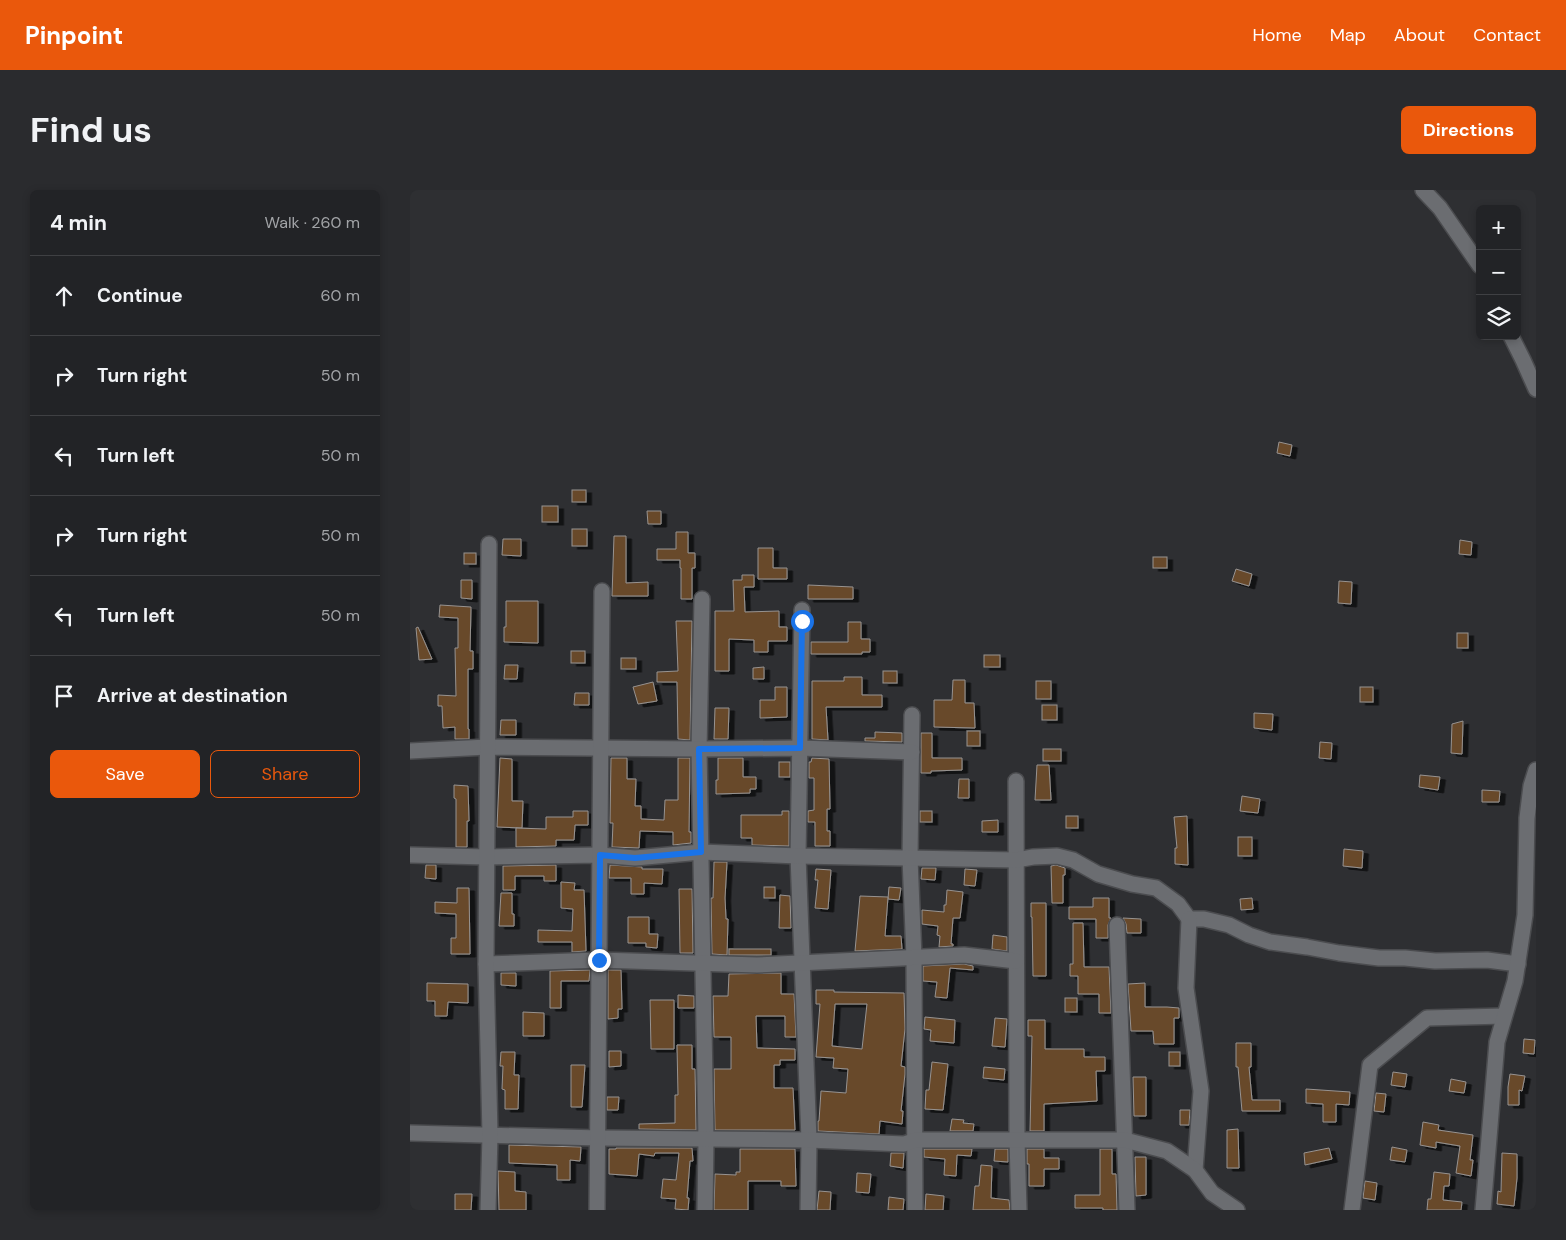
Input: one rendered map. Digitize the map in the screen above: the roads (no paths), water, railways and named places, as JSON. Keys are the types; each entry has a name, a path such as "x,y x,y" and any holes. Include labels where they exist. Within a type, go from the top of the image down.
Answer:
{"street":[{"path":"1423,190 1440,208 1476,260"},
{"path":"1513,340 1536,389"},
{"path":"488,544 486,857 486,964 490,1135 488,1210"},
{"path":"597,1210 602,591"},
{"path":"702,599 699,749 706,1139 704,1210"},
{"path":"802,610 798,856 810,1140 808,1210"},
{"path":"912,715 910,858 914,958 915,1210"},
{"path":"410,751 487,747 800,748 912,752"},
{"path":"1483,1210 1497,1042 1515,981 1525,915 1527,818 1531,786 1536,770"},
{"path":"1016,781 1017,1140 1019,1210"},
{"path":"410,855 486,857 600,855 635,858 701,852 798,856 1016,860 1033,856 1057,856 1073,860 1098,874 1132,884 1156,888 1178,904 1189,919 1186,988 1201,1091 1195,1170"},
{"path":"1189,919 1204,919 1229,925 1249,936 1270,942 1307,946 1339,953 1379,958 1435,961 1488,960 1518,964"},
{"path":"1117,925 1127,1210"},
{"path":"486,964 599,960 757,965 964,955 1016,961"},
{"path":"1352,1210 1370,1065 1427,1018 1504,1016"},
{"path":"410,1133 598,1138 810,1140 904,1144 916,1140 1125,1140 1167,1151 1195,1170 1212,1193 1237,1210"}]}
